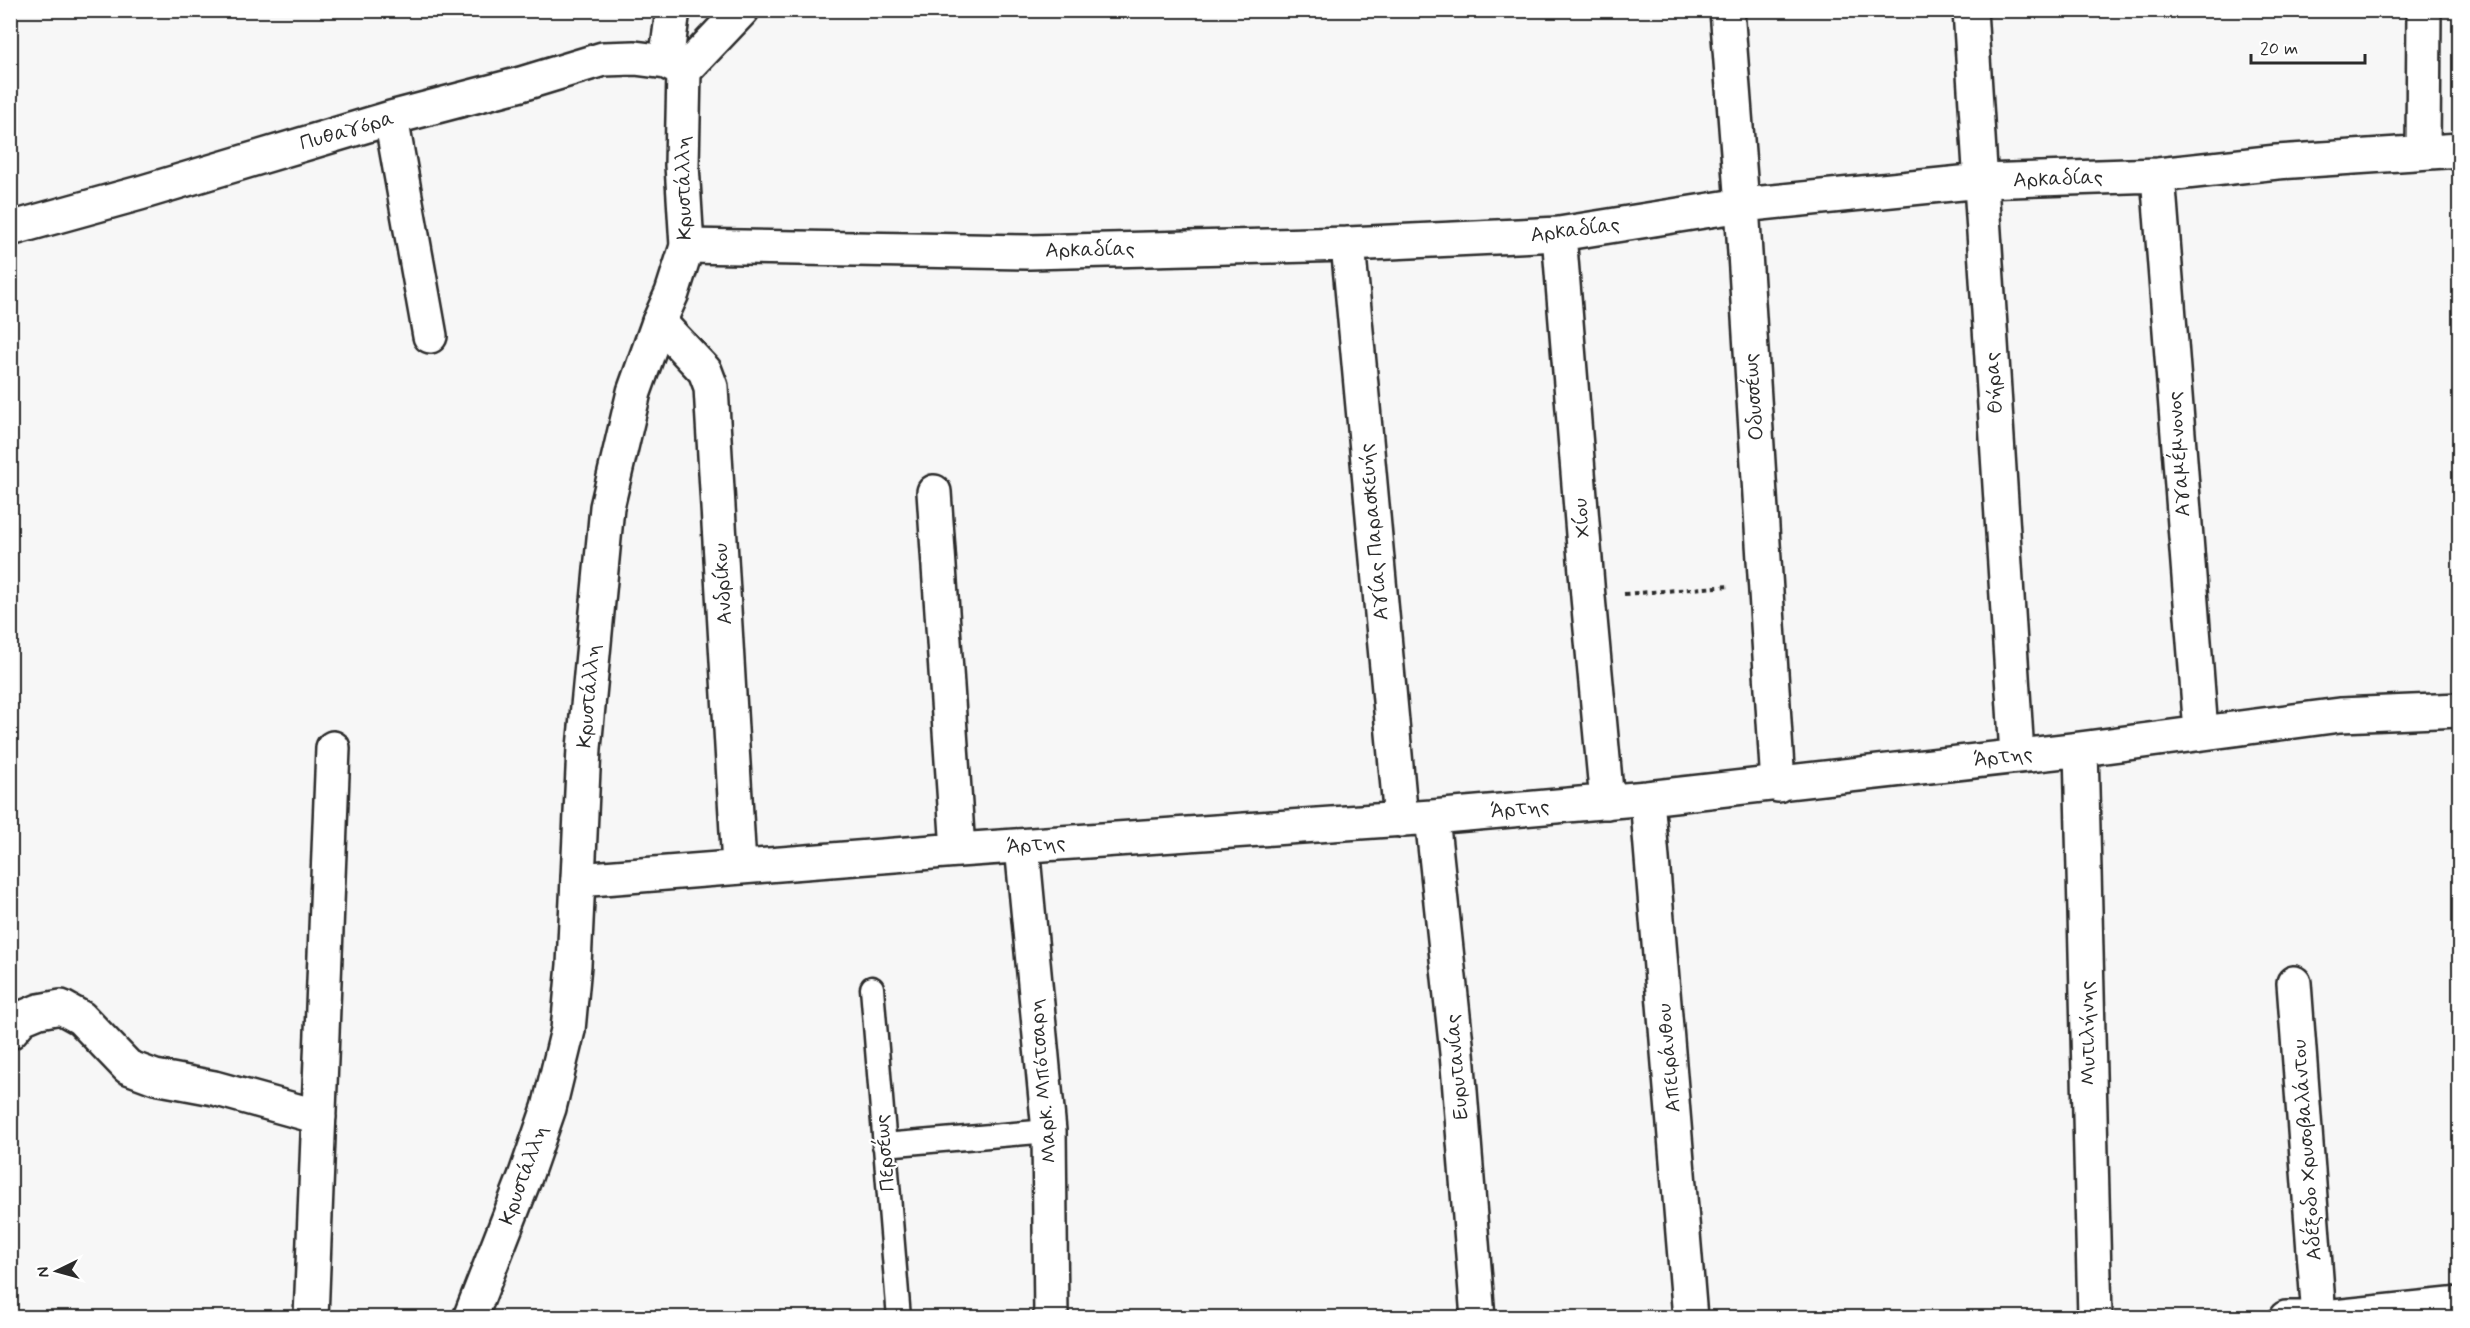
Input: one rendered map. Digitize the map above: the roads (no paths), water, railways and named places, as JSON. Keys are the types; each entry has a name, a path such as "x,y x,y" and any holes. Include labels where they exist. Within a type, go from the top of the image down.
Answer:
{"street":[{"name":"Κρυστάλλη","path":"470,1317 525,1177 549,1108 568,1030 574,965 584,748 607,507 634,392 672,293 687,246 673,10"},
{"path":"675,67 742,10"},
{"name":"Οδυσσέως","path":"1727,10 1742,205 1778,784"},
{"name":"Θήρας","path":"1970,10 2017,754"},
{"path":"2423,152 2424,10"},
{"name":"Πυθαγόρα","path":"10,229 603,59 635,58 675,67"},
{"path":"391,118 430,336"},
{"name":"Αρκαδίας","path":"687,246 1029,252 1348,244 1559,234 1742,205 1981,181 2158,175 2277,162 2460,150"},
{"name":"Αγαμέμνονος","path":"2158,175 2201,732"},
{"name":"Χίου","path":"1559,234 1607,801"},
{"name":"Αγίας Παρασκευής","path":"1348,244 1416,818"},
{"name":"Ανδρίκου","path":"659,322 705,371 711,387 739,866"},
{"path":"934,492 957,850"},
{"name":"Άρτης","path":"578,880 739,866 1416,818 1647,798 2017,754 2081,749 2340,715 2460,710"},
{"path":"311,1317 333,748"},
{"name":"Μυτιλήνης","path":"2081,749 2095,1317"},
{"name":"Απειράνθου","path":"1647,798 1690,1317"},
{"name":"Ευρυτανίας","path":"1416,818 1457,1053 1478,1317"},
{"name":"Μαρκ. Μπότσαρη","path":"1022,846 1049,1131 1051,1317"},
{"name":"Αδέξοδο Χρυσοβαλάντου","path":"2294,983 2319,1317"},
{"path":"10,1032 22,1018 39,1011 61,1007 81,1018 128,1067 155,1077 214,1088 319,1117"},
{"path":"2324,1317 2460,1304"},
{"path":"2286,1317 2308,1317"}],"lane":[{"name":"Περσέως","path":"872,988 899,1317"},
{"path":"885,1145 1049,1131"}]}
